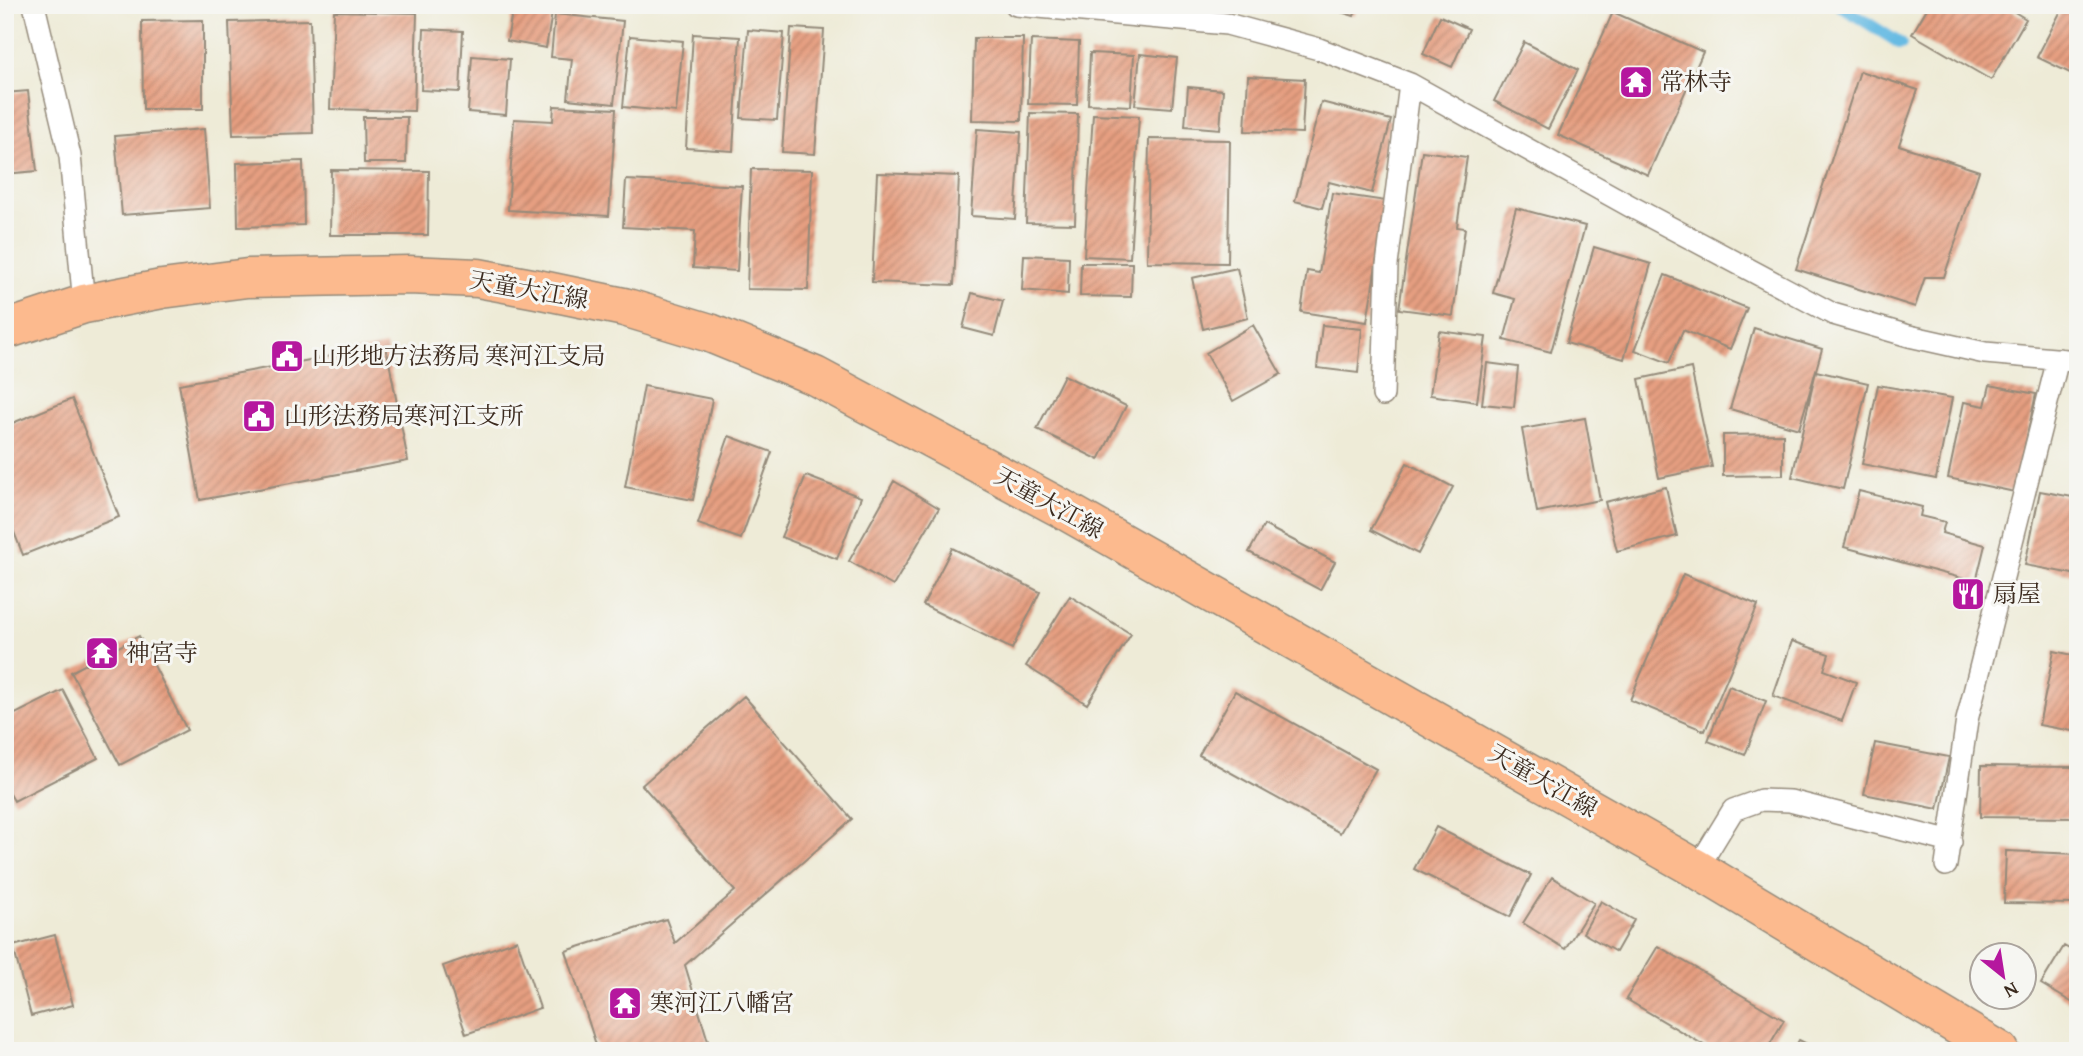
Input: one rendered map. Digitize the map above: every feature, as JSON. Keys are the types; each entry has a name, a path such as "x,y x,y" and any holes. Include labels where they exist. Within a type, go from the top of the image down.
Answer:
{"main road":[{"name":"天童大江線","path":"5,330 84,304 162,289 247,278 409,275 478,278 537,289 624,307 710,333 815,376 1059,507 1697,869 2000,1051"}],"lane":[{"path":"34,5 70,156 84,304"},
{"path":"1016,5 1227,24 1319,49 1410,84 1833,314 1909,336 1985,353 2068,360 1967,720 1946,865"},
{"path":"1383,395 1387,265 1410,84"},
{"path":"1697,869 1733,810 1761,800 1790,801 1951,842"}],"building":[{"path":"1318,5 1358,5 1354,16"},
{"path":"1929,5 2003,5 2026,19 1991,80 1912,34"},
{"path":"2064,5 2078,5 2078,77 2037,57"},
{"path":"513,6 552,13 546,48 507,41"},
{"path":"334,11 417,13 414,111 330,109"},
{"path":"1613,12 1703,52 1648,175 1558,135"},
{"path":"555,14 623,21 614,104 568,99 572,59 551,57"},
{"path":"1440,16 1469,29 1452,67 1423,54"},
{"path":"203,20 203,109 143,109 142,21"},
{"path":"310,20 313,133 233,135 229,22"},
{"path":"791,28 824,30 815,154 782,152"},
{"path":"424,29 463,31 460,92 421,90"},
{"path":"748,30 784,33 777,120 741,118"},
{"path":"693,34 740,37 733,151 686,148"},
{"path":"630,36 683,41 676,112 623,107"},
{"path":"974,38 1023,38 1021,121 972,120"},
{"path":"1031,40 1079,42 1077,105 1028,104"},
{"path":"1524,42 1578,70 1548,129 1494,101"},
{"path":"1090,53 1134,55 1131,106 1088,104"},
{"path":"1140,54 1177,58 1172,108 1135,105"},
{"path":"472,56 510,59 506,115 468,112"},
{"path":"1860,71 1918,90 1899,145 1979,171 1944,277 1925,277 1915,307 1796,269"},
{"path":"1248,76 1305,79 1302,133 1245,131"},
{"path":"1188,87 1223,90 1220,129 1185,126"},
{"path":"28,91 37,171 5,174 5,93"},
{"path":"1321,102 1391,120 1372,193 1329,182 1322,208 1295,201"},
{"path":"554,106 616,109 609,216 508,210 514,119 553,121"},
{"path":"1030,113 1078,114 1075,224 1026,223"},
{"path":"1093,114 1139,116 1130,258 1084,256"},
{"path":"363,117 407,117 406,163 364,163"},
{"path":"204,129 210,208 122,215 115,136"},
{"path":"977,129 1021,132 1015,219 971,216"},
{"path":"1149,139 1230,140 1228,263 1147,262"},
{"path":"1422,151 1467,157 1457,227 1465,228 1453,316 1399,309"},
{"path":"303,161 304,225 238,227 237,163"},
{"path":"751,169 812,170 808,290 747,289"},
{"path":"331,170 429,171 428,235 330,235"},
{"path":"877,173 959,176 954,285 872,282"},
{"path":"626,180 742,186 737,271 693,268 695,231 623,227"},
{"path":"1332,193 1386,201 1367,322 1301,312 1307,271 1319,273"},
{"path":"1516,208 1585,226 1551,352 1504,340 1515,299 1493,293"},
{"path":"1594,247 1651,264 1624,359 1566,343"},
{"path":"1024,255 1069,257 1068,294 1022,290"},
{"path":"1081,263 1132,263 1131,297 1080,296"},
{"path":"1237,268 1248,318 1203,329 1192,278"},
{"path":"1665,275 1747,308 1730,349 1683,330 1669,363 1635,350"},
{"path":"972,293 1003,301 994,336 963,328"},
{"path":"1253,325 1281,374 1233,401 1206,353"},
{"path":"1322,325 1362,329 1358,373 1317,368"},
{"path":"1754,328 1822,349 1799,429 1730,409"},
{"path":"1439,331 1486,337 1477,402 1430,395"},
{"path":"386,346 408,461 200,500 179,384"},
{"path":"1487,363 1518,367 1514,407 1482,404"},
{"path":"1691,368 1712,467 1659,478 1639,379"},
{"path":"1816,371 1868,383 1843,489 1792,477"},
{"path":"1064,375 1126,406 1099,460 1037,429"},
{"path":"1878,385 1952,398 1936,479 1862,464"},
{"path":"1990,385 2036,394 2015,492 1948,478 1964,402 1985,406"},
{"path":"644,386 712,399 693,500 625,487"},
{"path":"72,399 119,517 23,555 5,509 5,426"},
{"path":"1585,418 1600,500 1537,512 1522,429"},
{"path":"1783,434 1783,475 1723,476 1723,435"},
{"path":"729,436 772,452 741,539 698,524"},
{"path":"1407,463 1453,487 1418,554 1371,530"},
{"path":"806,476 861,497 837,559 781,537"},
{"path":"894,481 939,508 893,586 849,561"},
{"path":"1666,487 1677,536 1617,551 1605,502"},
{"path":"1859,491 1922,507 1920,516 1945,522 1942,533 1985,545 1976,582 1844,547"},
{"path":"2040,491 2078,498 2078,575 2025,565"},
{"path":"1264,525 1335,562 1320,590 1249,552"},
{"path":"952,548 1040,592 1012,649 923,605"},
{"path":"1683,574 1758,605 1705,731 1630,700"},
{"path":"1070,596 1131,634 1087,704 1026,666"},
{"path":"139,636 187,730 120,765 71,672"},
{"path":"1792,641 1829,654 1824,670 1856,682 1842,721 1773,696"},
{"path":"2054,651 2078,656 2078,732 2039,725"},
{"path":"1729,686 1766,701 1745,755 1708,741"},
{"path":"63,690 98,758 14,801 5,785 5,719"},
{"path":"1235,691 1376,769 1340,833 1199,755"},
{"path":"744,696 852,819 685,965 711,1051 598,1051 566,951 666,919 675,943 735,891 642,785"},
{"path":"1875,743 1949,757 1938,809 1864,794"},
{"path":"1981,766 2078,767 2078,818 1980,817"},
{"path":"1436,827 1531,875 1510,917 1414,869"},
{"path":"2006,851 2078,854 2078,904 2004,903"},
{"path":"1552,877 1594,903 1565,949 1523,923"},
{"path":"1601,901 1634,920 1616,952 1583,933"},
{"path":"55,935 73,1005 31,1016 13,946"},
{"path":"517,940 540,1008 466,1034 443,966"},
{"path":"1658,946 1784,1020 1766,1051 1714,1051 1626,999"},
{"path":"2064,946 2078,954 2078,1006 2041,984"},
{"path":"1799,1040 1821,1051 1793,1051"}],"waterway":[{"path":"1839,5 1901,44"}],"place":[{"name":"常林寺","path":"1636,82"},
{"name":"山形地方法務局 寒河江支局","path":"287,356"},
{"name":"山形法務局寒河江支所","path":"259,416"},
{"name":"扇屋","path":"1968,594"},
{"name":"神宮寺","path":"102,653"},
{"name":"寒河江八幡宮","path":"625,1003"}]}
